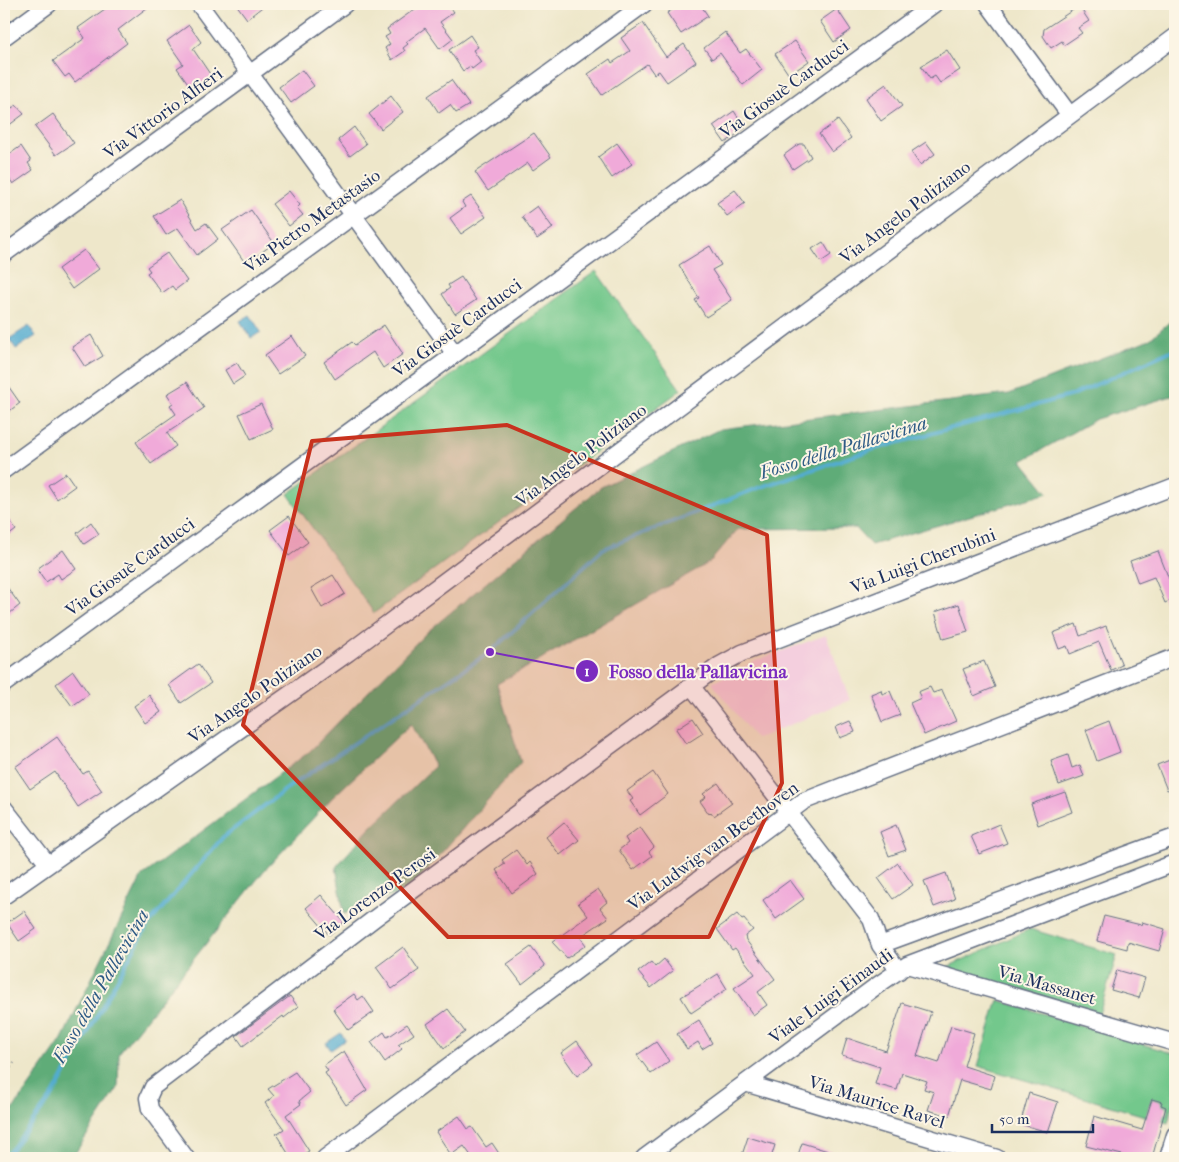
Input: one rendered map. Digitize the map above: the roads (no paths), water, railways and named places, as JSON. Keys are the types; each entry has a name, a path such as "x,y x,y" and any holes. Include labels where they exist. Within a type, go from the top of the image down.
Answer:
{"street":[{"path":"4,37 49,4"},
{"path":"199,4 455,354"},
{"name":"Via Vittorio Alfieri","path":"4,254 345,4"},
{"name":"Via Pietro Metastasio","path":"5,466 354,216 644,4"},
{"name":"Via Giosuè Carducci","path":"4,684 934,4"},
{"path":"988,4 1069,114"},
{"name":"Via Angelo Poliziano","path":"4,896 348,653 1175,36"},
{"name":"Via Luigi Cherubini","path":"692,687 720,665 742,653 1175,486"},
{"name":"Via Ludwig van Beethoven","path":"325,1158 804,802 1175,657"},
{"path":"692,687 871,919 880,945 903,968"},
{"name":"Via Lorenzo Perosi","path":"186,1158 150,1109 148,1098 153,1087 376,918 692,687"},
{"path":"4,808 48,864"},
{"name":"Viale Luigi Einaudi","path":"880,945 1175,837"},
{"name":"Viale Luigi Einaudi","path":"644,1158 903,968 1175,864"},
{"name":"Via Massanet","path":"903,968 1175,1044"},
{"name":"Via Maurice Ravel","path":"745,1083 998,1158"},
{"path":"1168,1158 1175,1135"}],"water":[{"path":"250,315 261,332 251,338 240,321"},
{"path":"29,326 36,336 16,349 9,339"},
{"path":"341,1033 345,1040 331,1050 326,1043"}],"waterway":[{"name":"Fosso della Pallavicina","path":"5,1158 53,1095 147,926 223,837 289,787 490,652 603,549 758,488 871,450 1073,395 1175,349"}],"place":[{"name":"Fosso della Pallavicina","path":"490,652"}]}
